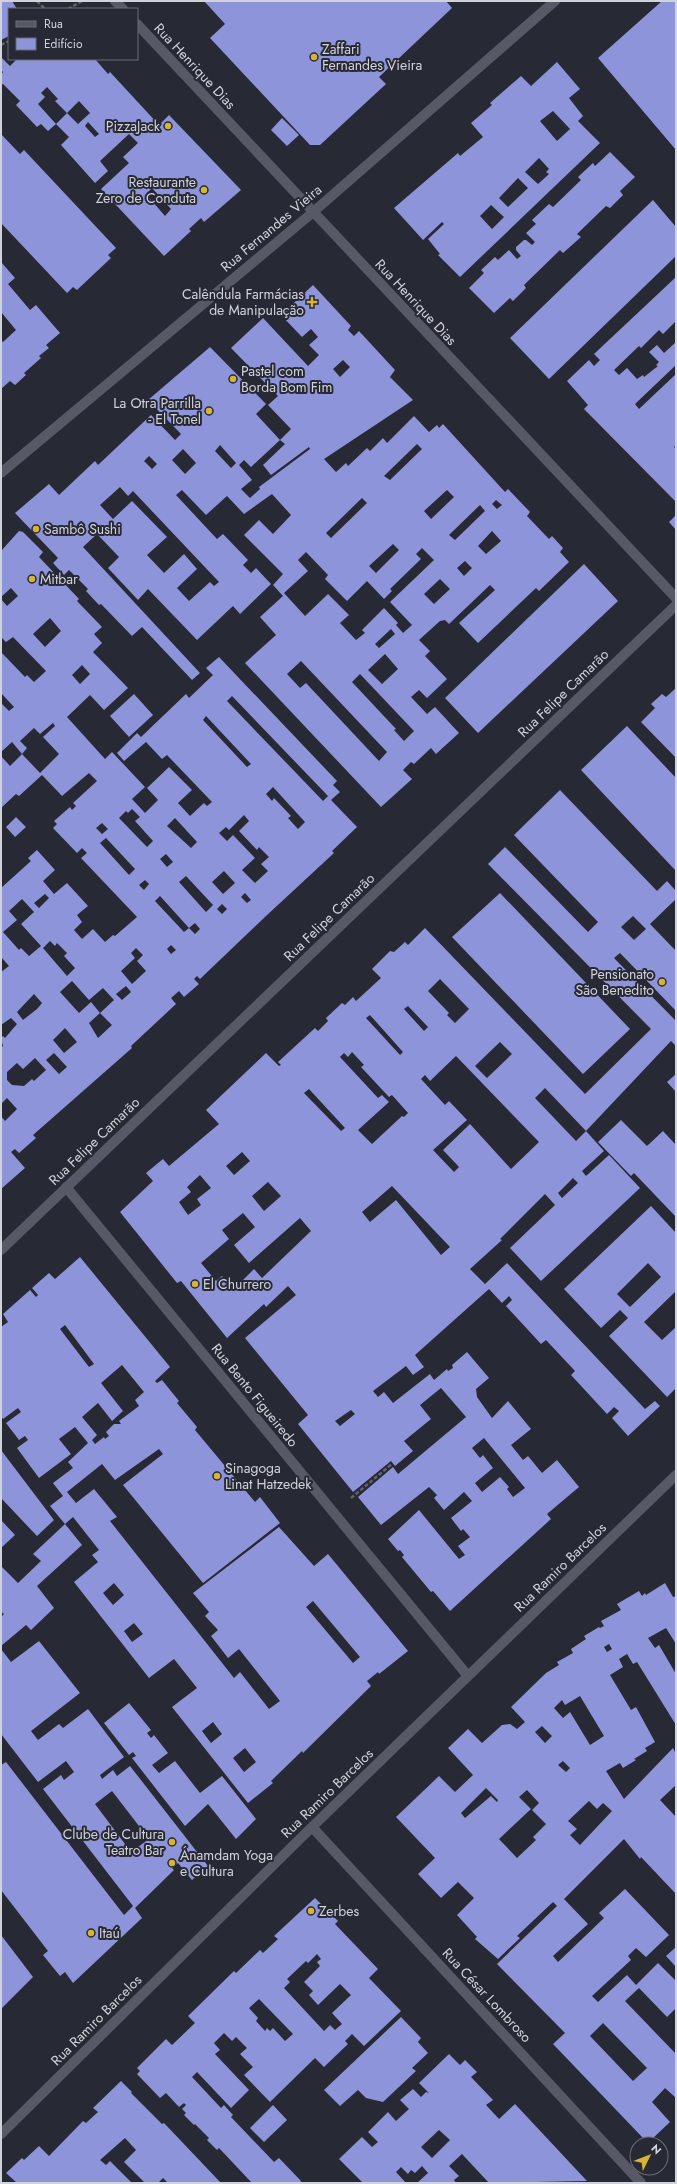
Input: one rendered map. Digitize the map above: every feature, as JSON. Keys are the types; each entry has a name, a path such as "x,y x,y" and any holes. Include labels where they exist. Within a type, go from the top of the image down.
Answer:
{"street":[{"name":"Rua Fernandes Vieira","path":"1,473 312,213 555,1"},
{"name":"Rua Henrique Dias","path":"138,25 312,213 676,598"},
{"name":"Rua Felipe Camarão","path":"1,1250 676,605"},
{"name":"Rua Bento Figueiredo","path":"66,1187 468,1676"},
{"name":"Rua Ramiro Barcelos","path":"1,2134 312,1826 676,1475"},
{"name":"Rua César Lombroso","path":"312,1826 641,2183"}],"path":[{"path":"70,8 82,1"},
{"path":"333,1512 392,1464"}],"building":[{"path":"1,1 12,1 16,8 8,8 8,36 1,40"},
{"name":"Zaffari Fernandes Vieira","path":"204,1 446,1 452,8 379,77 386,84 320,145 310,145 210,38 225,24"},
{"path":"662,1 676,1 676,150 598,58"},
{"path":"1,57 10,66 16,60 96,60 108,74 110,72 159,125 169,115 241,190 204,222 201,218 189,229 191,231 164,256 101,189 129,163 123,157 138,143 129,134 100,161 108,171 95,183 61,145 69,137 56,124 48,131 41,124 37,127 16,105 20,101 3,84 1,85 1,75 3,72 1,70","holes":["47,87 58,99 55,101 67,113 56,124 38,104 45,97 41,93","79,101 90,113 78,124 67,113","88,122 99,134 95,137 85,126","152,188 171,209 165,216 146,194"]},
{"path":"557,62 580,89 569,98 583,116 578,121 600,143 460,277 438,255 440,254 428,239 444,224 442,222 423,240 394,208 458,153 460,156 483,137 471,123 492,105 490,103 521,76 531,86","holes":["553,111 570,129 557,141 540,121","539,158 549,169 546,172 549,174 538,184 525,172","518,178 528,188 508,207 499,198","491,205 504,217 492,229 480,216"]},
{"path":"282,118 299,135 287,146 271,130"},
{"path":"1,134 20,154 24,150 116,248 108,255 111,258 77,290 73,287 67,293 1,223"},
{"path":"610,152 635,177 620,191 623,195 610,208 606,206 577,234 581,237 563,253 560,250 524,285 526,288 513,301 510,298 494,313 469,288 484,273 481,270 495,257 498,260 509,250 517,259 521,256 516,250 516,247 524,240 532,245 535,242 526,233 536,224 532,220 549,204 553,207 581,180 578,177 593,163 595,166"},
{"path":"653,200 676,227 676,256 549,379 510,338"},
{"path":"1,262 15,278 8,284 30,310 36,305 60,333 46,345 49,348 39,356 41,358 24,373 26,375 15,385 10,381 1,389 1,340 3,342 16,330 1,312"},
{"path":"676,277 676,321 663,334 659,330 641,348 639,346 614,370 619,375 627,368 637,379 643,375 644,377 658,366 656,365 659,362 649,352 657,345 664,353 676,342 676,365 635,404 639,409 676,374 676,445 674,447 676,449 676,502 584,409 588,405 567,381 589,360 594,366 600,360 594,354"},
{"path":"313,285 351,326 348,330 354,336 359,331 395,370 390,377 413,400 324,459 336,472 346,463 348,466 367,448 370,451 383,438 387,443 414,416 429,432 437,425 439,428 443,424 505,492 508,489 530,512 527,516 549,539 552,536 563,548 560,552 569,562 539,591 536,588 478,643 459,623 495,590 490,585 449,624 445,620 440,621 419,640 430,651 425,656 447,679 427,698 419,690 411,697 427,714 435,707 459,733 436,754 431,748 414,764 411,762 403,770 412,779 381,807 245,663 276,635 260,617 283,596 273,585 283,574 244,535 259,520 273,534 291,515 272,494 244,514 227,496 206,515 182,490 176,495 217,539 223,534 248,560 243,565 251,573 256,568 271,584 240,614 233,606 197,640 148,589 138,600 108,568 119,557 97,534 83,547 200,673 192,680 142,627 132,636 101,604 99,605 86,591 88,589 69,570 64,575 53,563 58,558 15,513 49,484 59,495 95,461 98,465 151,415 175,440 181,434 148,400 210,347 266,404 256,414 280,440 291,429 268,405 278,396 231,348 263,318 308,366 319,355 309,345 318,337 311,329 302,337 281,315","holes":["343,360 350,367 340,377 333,369","280,440 285,444 263,465 271,475 309,447 310,449 259,487 260,489 250,498 241,489 252,480 239,465 244,460 251,467","417,444 422,449 390,480 384,476","220,445 236,463 231,468 215,451","183,449 196,463 185,474 172,460","149,456 157,464 152,469 144,461","120,487 128,496 133,491 219,582 214,586 210,582 189,601 177,588 197,569 184,554 164,573 147,555 167,537 132,501 113,519 100,505","447,490 454,497 431,519 424,511","362,498 367,503 331,538 326,533","496,500 502,505 497,509 492,504","480,505 485,511 455,540 449,535","492,531 501,541 486,554 478,546","393,544 399,550 376,573 369,566","422,548 434,560 390,602 412,625 403,633 396,625 398,623 384,608 362,630 365,633 356,640 340,623 349,615 328,594 305,616 284,593 308,571 298,560 306,552 328,575 325,579 347,601 367,581 384,599 392,591 390,589 421,559 416,554","465,561 472,568 464,576 457,568","440,579 450,589 434,604 424,594","391,629 395,634 379,648 375,644","385,654 398,669 382,684 368,670","301,661 387,752 379,761 306,683 300,688 287,674","360,674 414,731 404,741 394,730 396,729 352,682"]},
{"path":"676,515 676,530 669,522"},
{"path":"19,531 23,532 43,552 39,557 79,599 77,601 102,627 94,634 102,643 93,652 128,688 104,710 90,695 67,717 105,759 112,752 145,787 132,799 145,813 158,800 147,788 169,767 192,790 178,803 190,816 204,803 207,806 212,802 167,755 162,759 146,742 124,761 117,753 137,733 141,737 186,694 189,698 213,675 206,668 219,657 337,781 333,785 340,792 331,800 357,827 332,851 334,853 200,979 197,976 194,979 199,984 184,997 179,991 171,998 176,1004 131,1046 132,1048 33,1135 36,1138 19,1153 15,1149 11,1152 25,1168 1,1189 1,1116 5,1121 17,1109 7,1098 1,1104 1,1048 3,1046 1,1038 3,1036 5,1038 17,1024 11,1018 1,1025 1,972 9,966 1,957 1,888 31,861 28,858 37,850 55,870 43,881 54,894 67,883 88,906 77,915 82,922 74,930 82,939 93,929 105,942 113,935 115,936 137,917 81,858 87,853 82,848 77,853 53,828 57,824 54,821 70,807 72,810 76,806 73,803 97,781 89,773 62,796 42,775 19,796 16,794 1,808 1,756 10,766 22,754 12,742 1,752 1,703 9,711 14,707 1,693 1,652 25,677 27,675 34,682 46,671 13,637 6,642 1,637 1,599 7,606 18,596 11,588 1,597 1,551","holes":["50,618 61,631 45,647 33,634","82,665 90,674 80,684 72,675","232,696 328,796 323,801 227,701","206,716 251,764 247,767 203,720","53,723 55,726 43,737 59,754 40,773 22,754 27,748 20,741 34,728 40,734","273,787 305,822 298,829 288,818 291,816 274,798 272,801 266,794","132,809 140,817 135,821 153,841 147,847 119,818 126,811 128,813","244,815 249,821 239,831 257,850 259,847 269,857 261,864 268,871 255,883 242,870 255,858 233,835 227,841 219,833 226,827 229,830","175,818 197,842 191,848 167,826","102,823 108,829 102,834 96,828","106,838 135,869 129,875 100,843","166,854 173,862 167,867 160,859","224,871 235,883 223,894 212,882","186,876 213,905 206,912 179,882","145,880 149,884 144,890 139,885","245,893 251,900 247,903 241,897","45,894 49,898 39,908 34,903","160,896 189,928 184,932 155,901","22,899 34,912 21,924 41,946 29,956 21,948 19,950 3,932 17,920 9,911","222,904 227,909 222,914 217,909","195,923 200,929 195,934 189,928","50,941 55,946 57,943 67,953 64,956 75,968 67,976 43,948","171,945 176,950 171,954 167,949","136,948 143,955 137,961 146,971 132,984 121,971 135,958 131,953","72,981 89,1000 103,988 114,1000 100,1013 91,1002 79,1013 60,992","126,986 131,992 122,1000 116,994","34,994 42,1003 23,1020 17,1012","100,1013 112,1025 98,1038 89,1023","65,1028 77,1042 64,1053 53,1040","54,1053 67,1067 59,1074 46,1060","35,1058 46,1070 34,1081 32,1079 24,1086 12,1085 7,1080 7,1072 17,1063 23,1069"]},
{"path":"584,564 618,601 478,733 445,698"},
{"path":"676,688 676,758 641,722 655,708 651,704 662,694 666,697"},
{"path":"134,694 153,715 129,737 110,716"},
{"path":"627,726 676,778 676,871 581,770"},
{"path":"560,790 657,891 667,881 676,891 676,899 650,924 676,951 676,1011 620,953 614,958 676,1021 676,1046 671,1041 586,1131 604,1151 582,1171 586,1176 609,1155 640,1188 541,1281 510,1248 555,1205 545,1194 500,1239 502,1240 470,1269 485,1284 507,1263 645,1409 655,1401 660,1406 628,1436 612,1418 619,1411 614,1407 607,1414 571,1375 575,1371 546,1340 541,1344 506,1306 512,1300 509,1296 502,1303 489,1289 415,1355 424,1367 413,1375 406,1366 373,1391 378,1397 384,1392 393,1403 430,1374 434,1380 447,1369 448,1371 453,1368 452,1365 467,1352 489,1378 476,1389 477,1397 492,1418 508,1401 531,1429 511,1445 523,1460 528,1456 542,1473 557,1460 579,1487 547,1514 551,1519 450,1611 433,1591 431,1592 402,1557 404,1555 400,1550 398,1551 388,1539 419,1510 459,1559 465,1555 458,1546 470,1537 463,1529 461,1531 451,1518 472,1501 464,1492 444,1510 434,1498 437,1495 429,1487 381,1525 358,1497 393,1467 398,1474 466,1417 441,1388 420,1405 431,1419 404,1441 413,1451 395,1466 391,1461 353,1492 298,1424 308,1415 245,1338 296,1295 288,1286 266,1307 264,1304 227,1338 181,1281 177,1283 120,1212 153,1181 146,1173 163,1159 169,1166 219,1124 206,1110 266,1053 279,1066 281,1065 278,1062 315,1028 318,1031 328,1021 326,1018 342,1003 345,1005 353,997 356,1001 381,978 372,969 390,951 394,952 405,942 408,945 425,928 585,1094 651,1029 488,864 505,847 588,932 598,922 514,835","holes":["633,916 646,929 634,940 621,927","440,979 469,1009 455,1023 447,1015 449,1013 428,991","408,1006 428,1027 424,1031 404,1009","370,1015 403,1052 400,1055 366,1018","500,1042 512,1054 487,1078 475,1066","352,1052 364,1065 361,1067 389,1097 392,1095 408,1113 404,1117 402,1116 372,1144 358,1130 389,1102 382,1095 378,1098 340,1057 344,1053 348,1057","456,1056 539,1142 511,1169 470,1124 443,1150 459,1167 454,1172 433,1150 467,1120 449,1101 445,1105 421,1079 425,1075 430,1081","545,1088 586,1131 576,1141 535,1098","309,1089 345,1128 341,1131 304,1093","242,1152 250,1161 234,1175 226,1166","200,1175 211,1188 197,1199 201,1205 188,1215 179,1202 191,1192 187,1187","573,1178 578,1183 562,1198 558,1193","268,1182 281,1196 264,1211 252,1196","392,1186 450,1247 441,1255 396,1200 370,1222 362,1212","243,1213 255,1227 234,1245 249,1263 300,1218 311,1231 262,1278 254,1269 233,1290 222,1276 216,1281 201,1263 229,1239 222,1230","351,1410 355,1414 340,1426 335,1421","484,1438 525,1488 513,1497 507,1489 509,1487 500,1477 482,1492 475,1483 493,1468 483,1455 480,1458 472,1448"]},
{"path":"16,817 26,827 15,837 6,827"},
{"path":"500,893 630,1029 583,1074 452,937"},
{"path":"676,1074 676,1092 667,1082"},
{"path":"621,1120 647,1146 663,1131 676,1145 676,1217 634,1173 631,1176 598,1142"},
{"path":"651,1206 676,1233 676,1293 675,1292 644,1322 662,1340 676,1327 676,1388 667,1397 609,1336 628,1318 620,1310 601,1328 564,1289","holes":["648,1263 661,1277 630,1307 617,1294"]},
{"path":"80,1257 170,1367 155,1381 157,1383 162,1380 179,1401 177,1403 197,1427 195,1430 255,1502 260,1497 280,1523 203,1583 123,1485 163,1454 159,1449 115,1480 102,1464 67,1492 76,1503 94,1489 117,1517 110,1521 234,1678 240,1672 269,1709 280,1701 239,1649 228,1658 211,1636 218,1630 205,1616 209,1612 193,1593 279,1527 314,1566 328,1554 408,1651 379,1674 378,1672 367,1681 371,1686 303,1753 302,1751 271,1781 273,1783 248,1803 172,1707 197,1688 174,1659 149,1678 74,1582 98,1562 92,1555 99,1550 73,1517 65,1524 50,1506 63,1496 53,1483 73,1468 68,1462 88,1443 75,1427 59,1439 71,1454 39,1478 17,1448 28,1440 25,1436 19,1440 6,1423 21,1412 18,1408 3,1419 1,1416 1,1327 8,1322 3,1314 30,1290 36,1297 38,1295 32,1288 49,1273 55,1279","holes":["65,1325 94,1364 89,1367 60,1329","122,1365 144,1392 135,1400 139,1406 119,1421 121,1424 114,1424 106,1432 109,1436 105,1439 104,1437 95,1444 92,1440 97,1435 82,1417 98,1403 112,1421 123,1411 101,1383","114,1583 124,1595 113,1605 103,1593","313,1601 360,1657 353,1663 306,1607","134,1623 143,1634 132,1642 124,1631","213,1722 222,1734 211,1743 202,1731","245,1748 256,1762 244,1772 233,1758"]},
{"path":"1,1450 54,1520 37,1536 1,1498"},
{"path":"1,1520 15,1535 1,1548"},
{"path":"65,1524 82,1545 37,1586 54,1608 31,1630 26,1625 1,1646 1,1617 4,1614 1,1612 1,1566 18,1583 41,1561 33,1554"},
{"path":"665,1583 673,1597 676,1596 676,1644 666,1628 648,1638 655,1648 659,1645 676,1674 676,1725 637,1662 633,1664 627,1654 619,1659 623,1667 610,1675 631,1710 636,1707 655,1742 645,1748 647,1751 634,1759 636,1760 623,1768 620,1763 606,1771 624,1799 673,1748 676,1754 676,1785 660,1800 676,1817 676,1894 641,1857 640,1859 624,1839 564,1899 588,1924 553,1956 558,1962 604,1918 599,1913 625,1889 669,1935 646,1957 636,1948 628,1956 631,1960 592,1996 598,2002 627,1975 636,1985 658,1963 676,1981 676,2008 667,2017 639,1988 625,2001 676,2054 676,2098 665,2088 652,2102 670,2122 655,2136 641,2136 553,2044 565,2033 497,1964 557,1906 553,1902 517,1936 520,1938 498,1959 475,1939 477,1937 457,1915 474,1898 458,1882 441,1898 418,1874 435,1858 396,1817 439,1776 455,1792 473,1775 448,1748 468,1729 482,1743 502,1725 510,1724 517,1729 525,1722 511,1707 546,1673 559,1665 557,1662 573,1653 571,1649 586,1639 584,1636 599,1627 604,1626 601,1621 621,1610 617,1604 639,1591 642,1596 645,1593 646,1595","holes":["609,1644 612,1649 607,1652 604,1647","580,1696 604,1736 590,1745 570,1712 563,1718 554,1708 562,1700 565,1705","542,1726 552,1736 545,1743 535,1732","563,1761 570,1768 566,1772 558,1765","486,1788 498,1800 497,1802 491,1796 465,1818 461,1813","527,1790 539,1803 532,1810 546,1824 533,1837 536,1840 517,1858 499,1839 531,1809 519,1797","589,1801 597,1809 603,1803 612,1811 580,1845 570,1835 577,1829 568,1821","603,2023 647,2068 633,2081 590,2036"]},
{"path":"39,1641 80,1693 31,1731 38,1740 59,1724 63,1728 88,1709 124,1757 100,1775 102,1779 113,1770 117,1776 130,1766 208,1866 192,1880 178,1863 172,1868 174,1870 135,1908 142,1918 73,1983 65,1972 60,1976 43,1955 48,1951 1,1890 1,1765 6,1762 124,1915 133,1906 43,1789 61,1775 64,1780 74,1772 66,1761 38,1782 1,1734 1,1649 11,1662","holes":["112,1791 149,1839 131,1852 95,1804"]},
{"path":"129,1703 151,1730 147,1733 151,1738 154,1735 168,1753 152,1765 159,1773 175,1761 200,1793 222,1776 256,1819 236,1839 208,1804 185,1826 132,1758 136,1756 133,1752 129,1755 104,1723"},
{"path":"315,1898 338,1921 335,1924 378,1969 369,1978 401,2011 364,2046 352,2034 345,2041 348,2044 324,2067 315,2058 270,2102 244,2075 253,2067 240,2054 247,2048 236,2037 232,2041 224,2033 214,2043 220,2050 215,2054 249,2090 231,2108 197,2072 192,2077 221,2108 224,2105 233,2115 231,2117 274,2162 279,2158 301,2181 300,2183 252,2183 219,2148 217,2150 207,2140 209,2138 195,2124 194,2125 184,2115 186,2113 182,2109 186,2105 184,2103 179,2107 166,2093 160,2098 137,2074 140,2071 137,2068 166,2039 172,2045 195,2023 188,2016 234,1971 236,1973 260,1950 263,1953 278,1939 274,1936","holes":["317,1954 321,1959 317,1962 320,1966 304,1982 313,1991 309,1995 318,2005 340,1984 351,1995 332,2013 342,2024 335,2030 330,2025 324,2031 284,1988 290,1982 287,1979 306,1961 308,1963","259,1999 293,2034 285,2041 273,2028 270,2031 267,2028 265,2031 256,2021 258,2018 249,2008"]},
{"path":"1,1935 33,1977 1,2009"},
{"path":"676,1947 676,1967 666,1956"},
{"path":"401,2017 421,2038 418,2042 428,2053 412,2068 416,2071 383,2102 366,2098 358,2090 340,2106 324,2090"},
{"path":"449,2054 460,2065 465,2060 477,2072 471,2077 493,2100 486,2105 499,2119 515,2104 587,2181 489,2183 462,2154 449,2166 459,2176 454,2180 456,2183 417,2183 428,2173 422,2166 415,2173 411,2170 408,2174 401,2167 396,2172 406,2183 363,2183 339,2159 362,2137 372,2147 378,2142 368,2132 388,2112 396,2121 409,2109 400,2100 413,2089 421,2097 426,2092 429,2093 419,2083","holes":["439,2130 450,2140 432,2158 421,2147"]},
{"path":"121,2081 162,2124 164,2123 221,2183 168,2183 163,2178 158,2183 145,2183 124,2162 136,2150 125,2138 100,2160 106,2165 110,2161 132,2183 17,2183 6,2173 22,2158 24,2160 39,2146 49,2156 83,2121 86,2123 98,2112 93,2108"},
{"path":"273,2105 287,2120 264,2142 250,2128"}],"place":[{"name":"Zaffari Fernandes Vieira","path":"314,57"},
{"name":"PizzaJack","path":"168,126"},
{"name":"Restaurante Zero de Conduta","path":"204,190"},
{"name":"Calêndula Farmácias de Manipulação","path":"312,302"},
{"name":"Pastel com Borda Bom Fim","path":"233,379"},
{"name":"La Otra Parrilla - El Tonel","path":"209,411"},
{"name":"Sambô Sushi","path":"36,529"},
{"name":"Mitbar","path":"32,579"},
{"name":"Pensionato São Benedito","path":"662,982"},
{"name":"El Churrero","path":"195,1284"},
{"name":"Sinagoga Linat Hatzedek","path":"217,1476"},
{"name":"Clube de Cultura Teatro Bar","path":"172,1842"},
{"name":"Ánamdam Yoga e Cultura","path":"172,1863"},
{"name":"Zerbes","path":"311,1911"},
{"name":"Itaú","path":"91,1933"}]}
